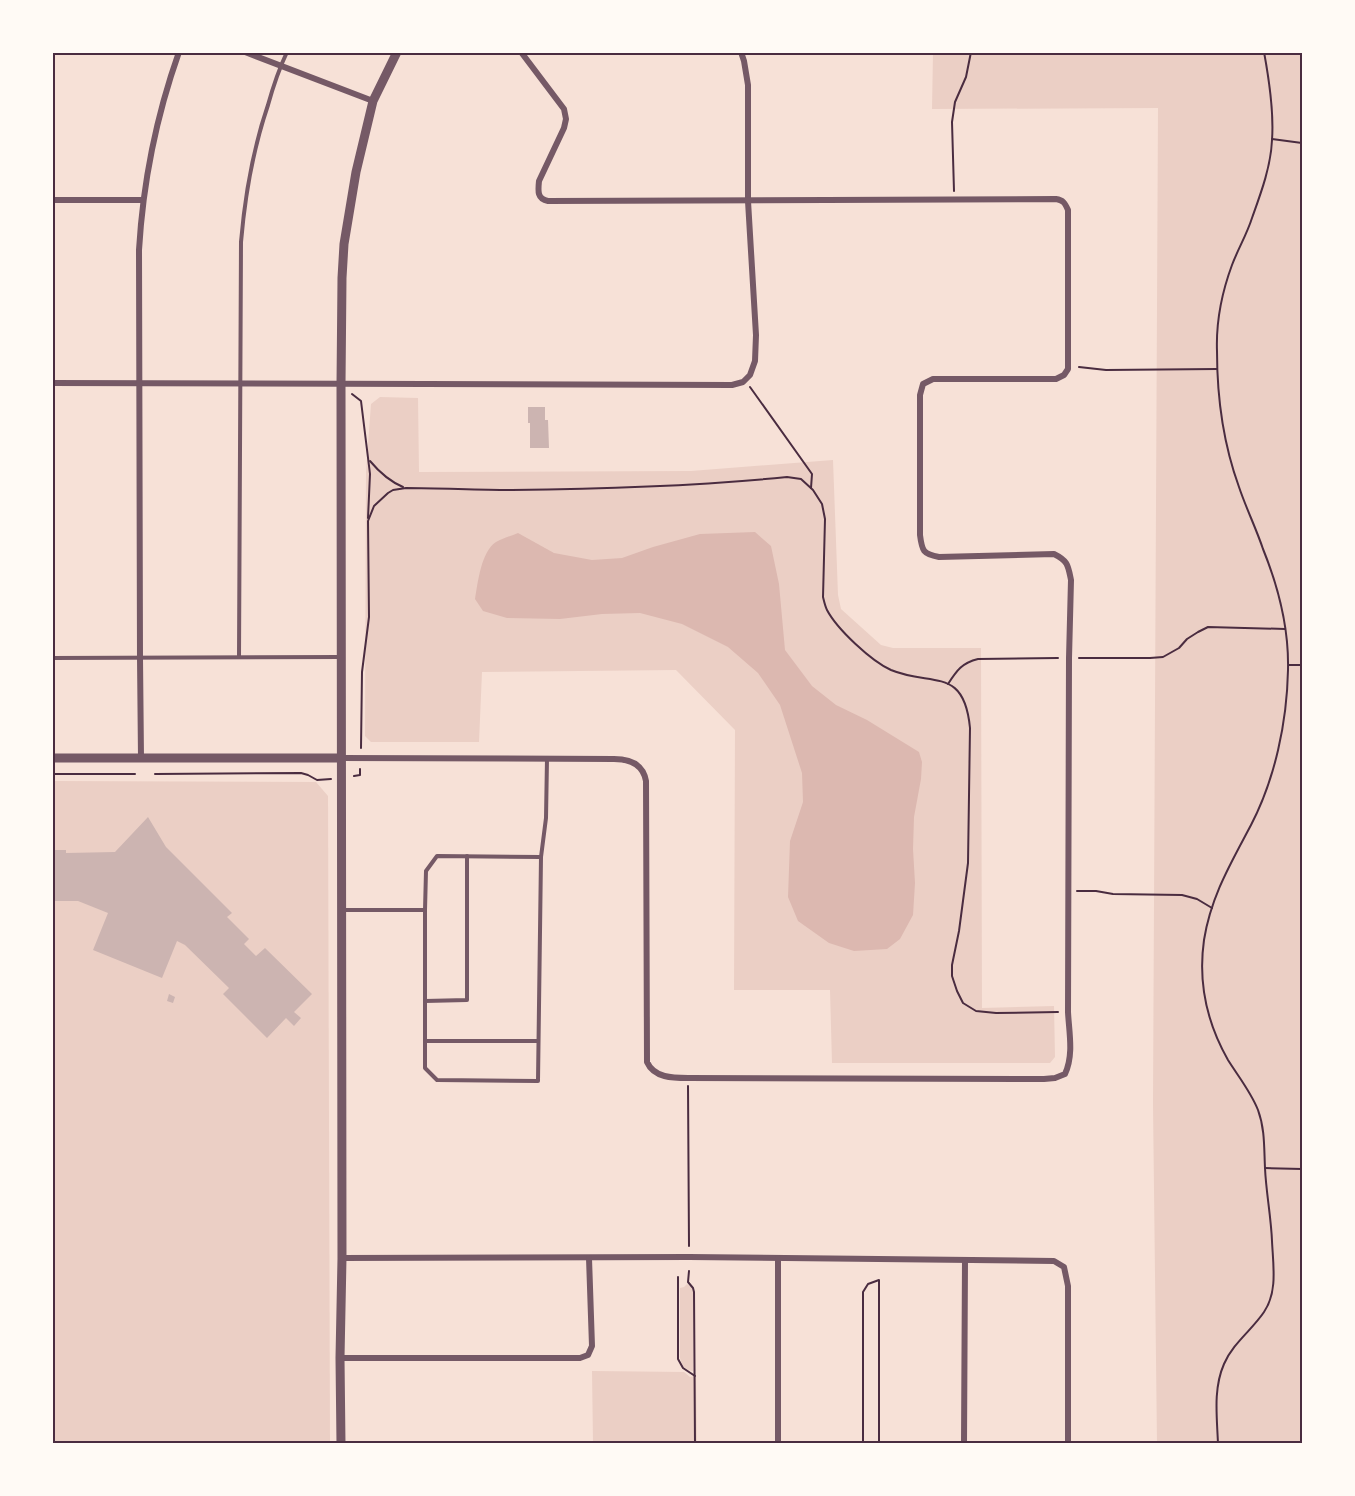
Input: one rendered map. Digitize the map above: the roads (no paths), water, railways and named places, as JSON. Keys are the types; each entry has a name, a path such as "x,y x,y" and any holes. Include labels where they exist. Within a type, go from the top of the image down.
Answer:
{"street":[{"path":"141,758 139,250 143,200 155,135 166,88 179,52"},
{"path":"245,52 373,101"},
{"path":"341,1443 342,278 344,244 356,172 373,101 398,52"},
{"path":"52,758 624,759 638,765 646,781 647,1062 650,1068 671,1078 1044,1079 1065,1074 1070,1055 1068,1012 1071,580 1066,561 1054,554 939,557 925,553 920,536 920,395 923,384 933,380 1046,380 1064,375 1068,369 1068,210 1062,200 1056,199 542,200 538,190 539,181 564,128 566,118 564,110 521,52"},
{"path":"52,383 732,385 742,382 748,378 755,361 756,335 748,201 748,85 741,52"},
{"path":"52,201 143,200"},
{"path":"342,1258 689,1257 1054,1261 1064,1267 1068,1286 1068,1443"},
{"path":"340,1358 580,1358 588,1355 592,1346 590,1258"},
{"path":"778,1258 778,1443"},
{"path":"964,1260 964,1443"}],"lane":[{"path":"239,657 240,265 243,212 255,149 287,52"},
{"path":"52,658 342,657"},
{"path":"541,857 437,856 426,871 425,1068 437,1080 538,1081 541,857 546,818 547,759"},
{"path":"425,1001 466,1000 467,856"},
{"path":"342,910 425,910"},
{"path":"425,1041 538,1041"}]}
